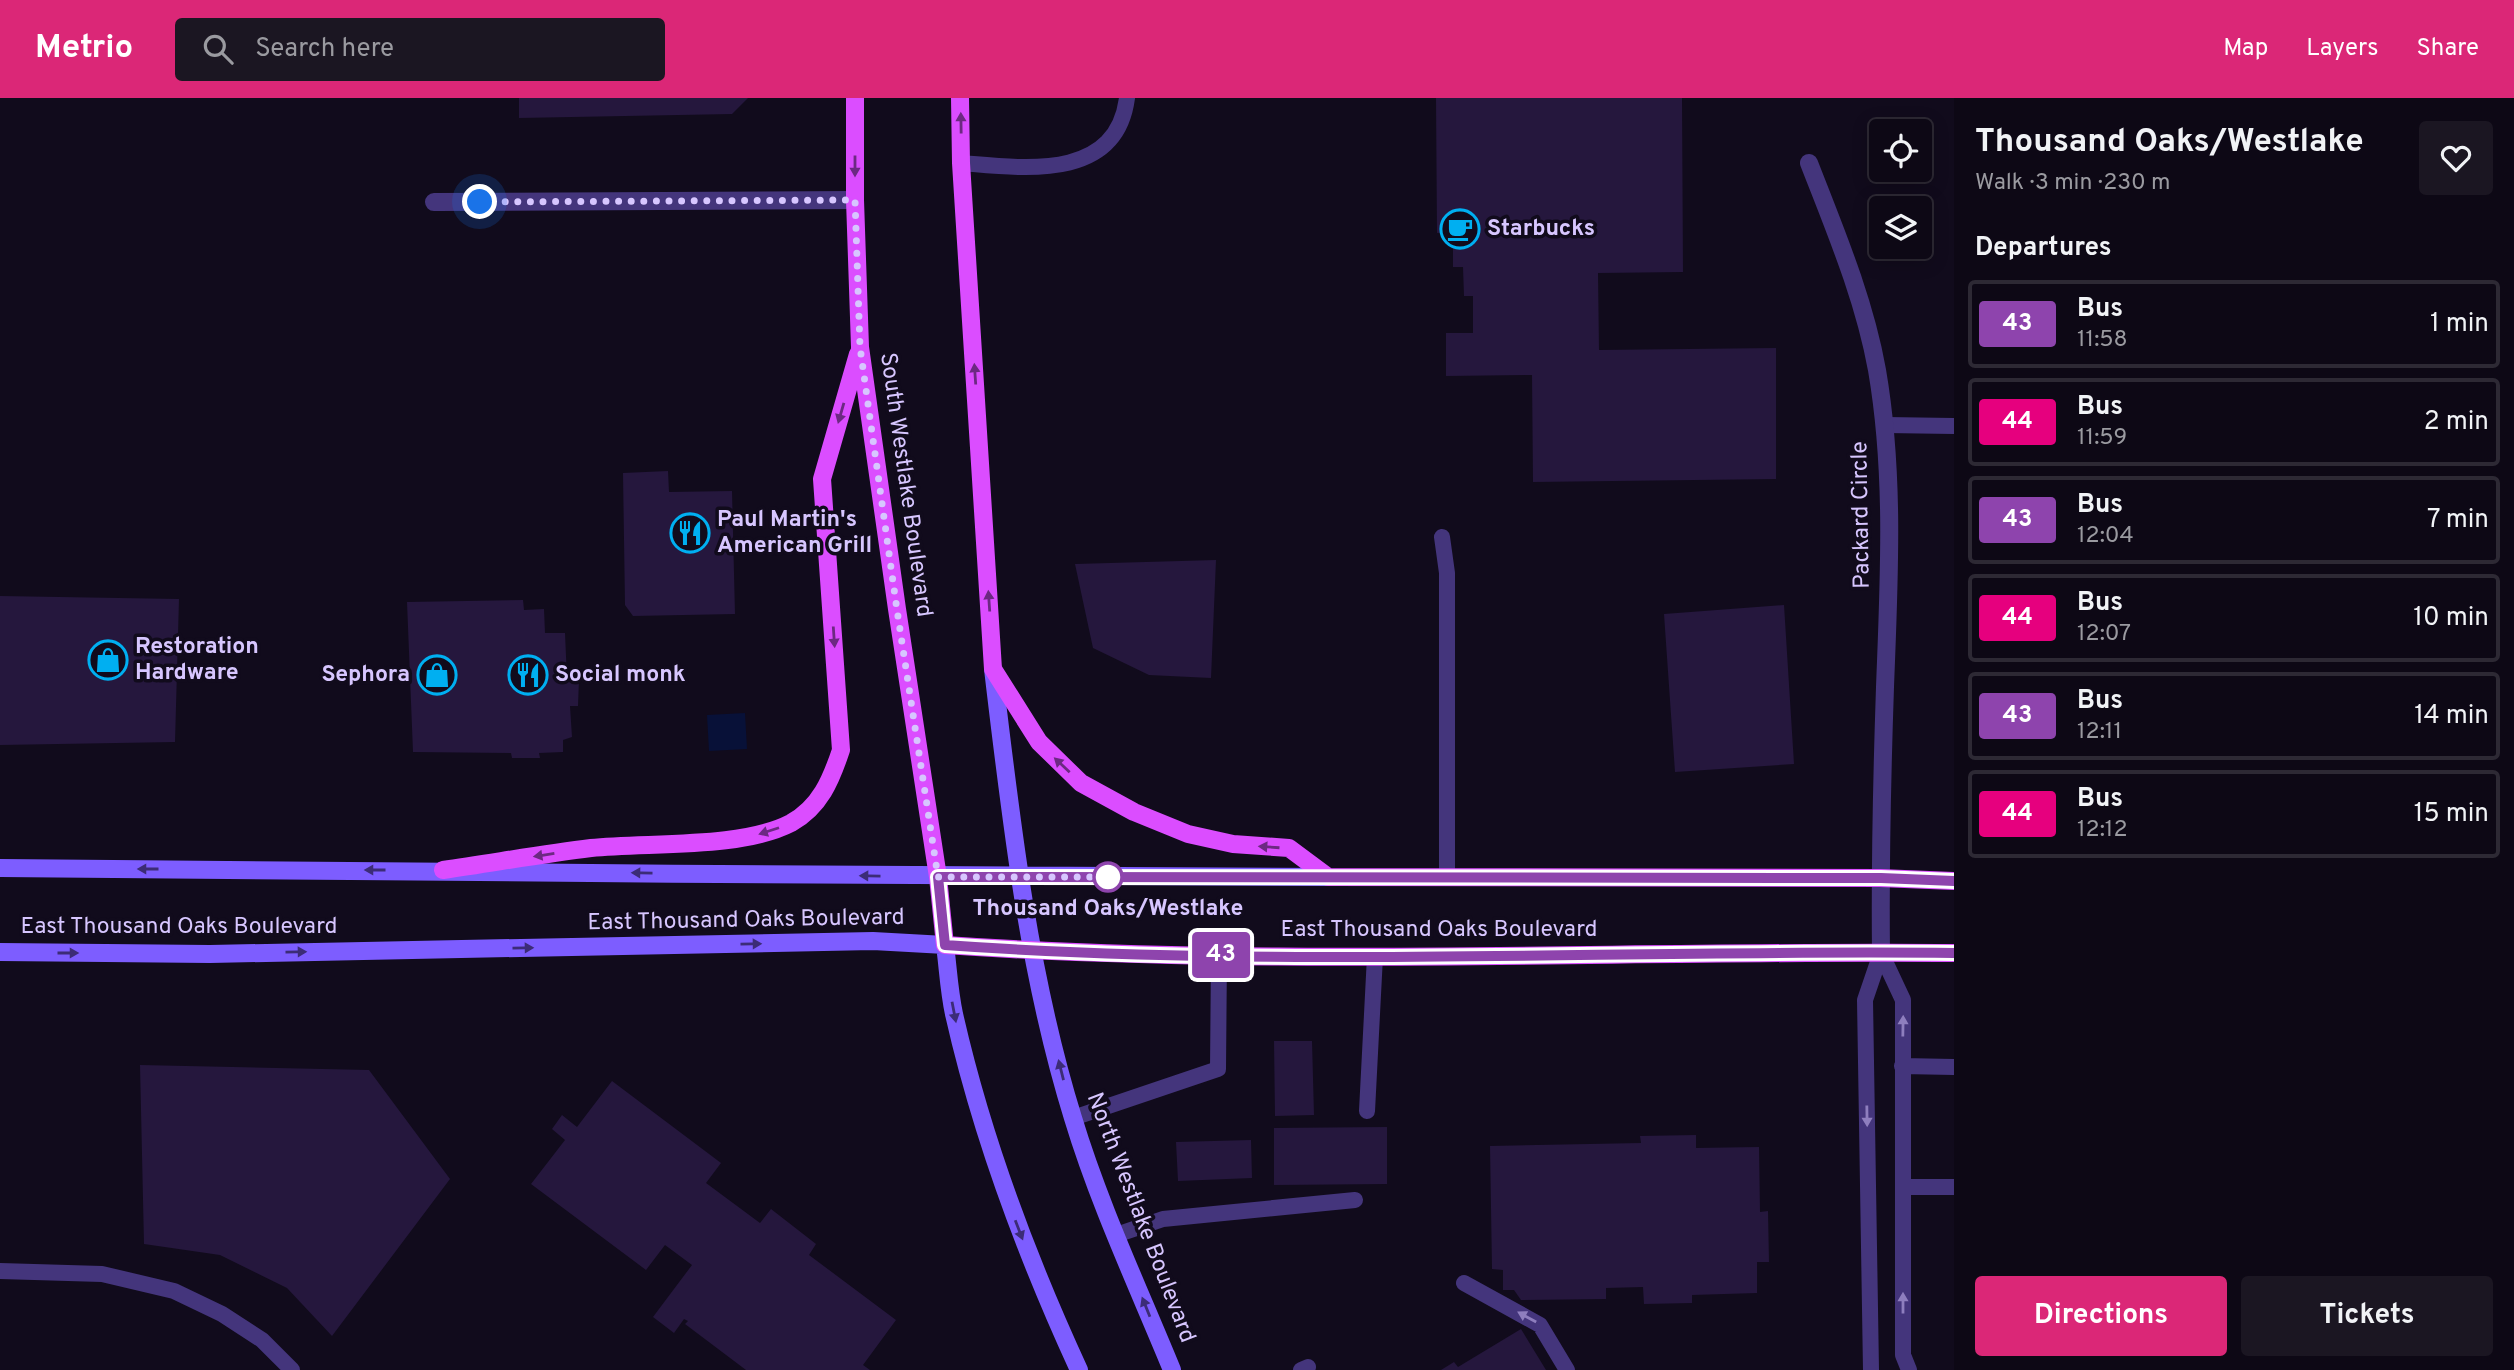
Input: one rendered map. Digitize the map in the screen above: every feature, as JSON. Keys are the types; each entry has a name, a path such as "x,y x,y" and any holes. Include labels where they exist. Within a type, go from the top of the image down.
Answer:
{"main road":[{"name":"South Westlake Boulevard","path":"855,98 860,347 938,877"},
{"path":"960,98 961,163 993,669 1020,877"},
{"path":"443,870 592,848 732,839 767,833 793,822 825,792 841,750 822,479 860,347"},
{"path":"993,669 1039,742 1081,783 1134,812 1188,834 1233,844 1289,848 1328,877"},
{"name":"East Thousand Oaks Boulevard","path":"0,869 443,870 938,877 1881,878 1954,881"},
{"path":"938,877 953,1011 986,1137 1017,1226 1079,1370"},
{"name":"North Westlake Boulevard","path":"1020,877 1033,951 1073,1118 1116,1235 1172,1370"},
{"name":"East Thousand Oaks Boulevard","path":"0,952 224,954 873,941 1033,951 1219,955 1954,953"}],"street":[{"name":"Packard Circle","path":"1809,163 1860,301 1876,367 1885,425 1891,547 1880,829 1881,953"},
{"path":"434,202 855,200"}],"lane":[{"path":"961,163 1011,167 1066,165 1099,150 1119,129 1127,98"},
{"path":"1885,425 1954,426"},
{"path":"1442,537 1447,573 1447,877"},
{"path":"1881,953 1903,1000 1903,1355 1909,1370"},
{"path":"1871,1370 1865,1000 1881,953"},
{"path":"1073,1118 1218,1069 1219,955"},
{"path":"1367,1111 1375,956"},
{"path":"1902,1066 1954,1067"},
{"path":"1904,1187 1954,1187"},
{"path":"1116,1235 1163,1219 1355,1200"},
{"path":"0,1271 102,1274 174,1291 222,1314 262,1340 292,1370"},
{"path":"1464,1283 1540,1325 1567,1370"}],"shaded area":[{"path":"745,713 747,749 709,751 707,715"}],"building":[{"path":"519,98 748,98 732,114 519,118"},
{"path":"1436,98 1682,98 1683,272 1598,273 1599,350 1776,348 1776,479 1533,482 1532,375 1446,376 1446,333 1473,333 1473,296 1464,296 1463,267 1453,267 1453,232 1437,233"},
{"path":"668,471 669,492 732,491 735,614 633,616 625,605 623,473"},
{"path":"1216,560 1211,678 1149,675 1093,648 1075,564"},
{"path":"0,596 179,599 175,742 0,745"},
{"path":"523,600 524,610 544,609 545,633 565,633 567,679 579,679 578,706 570,706 572,737 563,740 563,752 539,753 540,758 512,758 511,753 413,752 407,602"},
{"path":"1784,605 1794,764 1675,772 1664,614"},
{"path":"1274,1041 1312,1041 1314,1115 1275,1116"},
{"path":"140,1065 369,1070 450,1179 332,1336 287,1288 220,1255 144,1244"},
{"path":"612,1081 721,1163 706,1183 760,1223 771,1209 816,1244 809,1255 896,1320 863,1365 870,1370 746,1370 685,1324 688,1321 684,1319 674,1333 653,1317 692,1265 665,1245 646,1270 531,1184 565,1140 552,1129 562,1115 577,1127"},
{"path":"1387,1127 1387,1184 1274,1185 1274,1128"},
{"path":"1696,1135 1696,1148 1759,1147 1760,1212 1768,1211 1769,1262 1757,1262 1757,1293 1692,1295 1692,1303 1644,1304 1643,1287 1606,1288 1606,1299 1521,1300 1514,1290 1503,1290 1503,1270 1492,1269 1490,1146 1641,1143 1640,1136"},
{"path":"1251,1140 1252,1178 1178,1181 1176,1142"},
{"path":"1521,1329 1546,1370 1441,1370 1454,1362 1458,1367"}],"bus line":[{"name":"43","path":"1954,881 1881,878 1521,876 938,877 945,945 1033,951 1219,955 1954,953"}],"place":[{"name":"Starbucks","path":"1460,229"},
{"name":"Paul Martin's American Grill","path":"690,533"},
{"name":"Restoration Hardware","path":"108,660"},
{"name":"Sephora","path":"437,675"},
{"name":"Social monk","path":"528,675"},
{"name":"Thousand Oaks/Westlake","path":"1108,877"}],"route":[{"path":"480,202 855,200 860,347 938,877 1108,877"}]}
